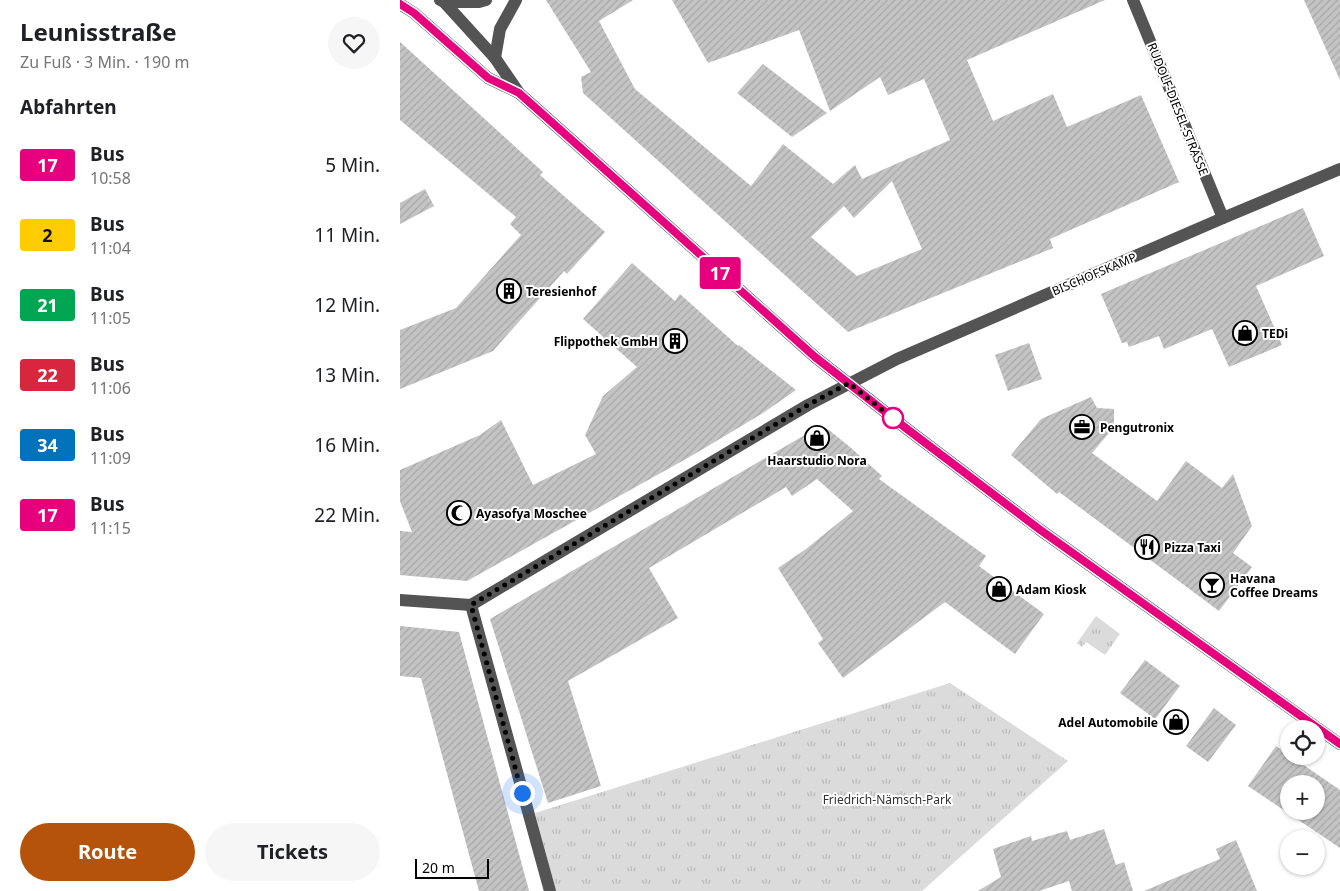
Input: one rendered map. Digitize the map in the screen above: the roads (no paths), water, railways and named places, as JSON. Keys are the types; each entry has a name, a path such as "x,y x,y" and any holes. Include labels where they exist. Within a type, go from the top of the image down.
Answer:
{"street":[{"path":"442,1 478,2 486,0"},
{"path":"495,58 500,29 516,0"},
{"name":"RUDOLF-DIESEL-STRASSE","path":"1132,0 1223,218"},
{"path":"442,1 495,58 519,93 815,357 1039,529 1340,744"},
{"path":"400,4 414,13 488,78 519,93"},
{"name":"BISCHOFSKAMP","path":"471,605 808,405 849,383 906,356 1340,169"},
{"path":"400,600 471,605 550,891"}],"place":[{"name":"Teresienhof","path":"509,291"},
{"name":"TEDi","path":"1245,333"},
{"name":"Flippothek GmbH","path":"675,341"},
{"name":"Pengutronix","path":"1082,427"},
{"name":"Haarstudio Nora","path":"817,438"},
{"name":"Ayasofya Moschee","path":"459,513"},
{"name":"Pizza Taxi","path":"1147,547"},
{"name":"Havana Coffee Dreams","path":"1212,585"},
{"name":"Adam Kiosk","path":"999,589"},
{"name":"Adel Automobile","path":"1176,722"}],"park label":[{"name":"Friedrich-Nämsch-Park","path":"887,799"}]}
